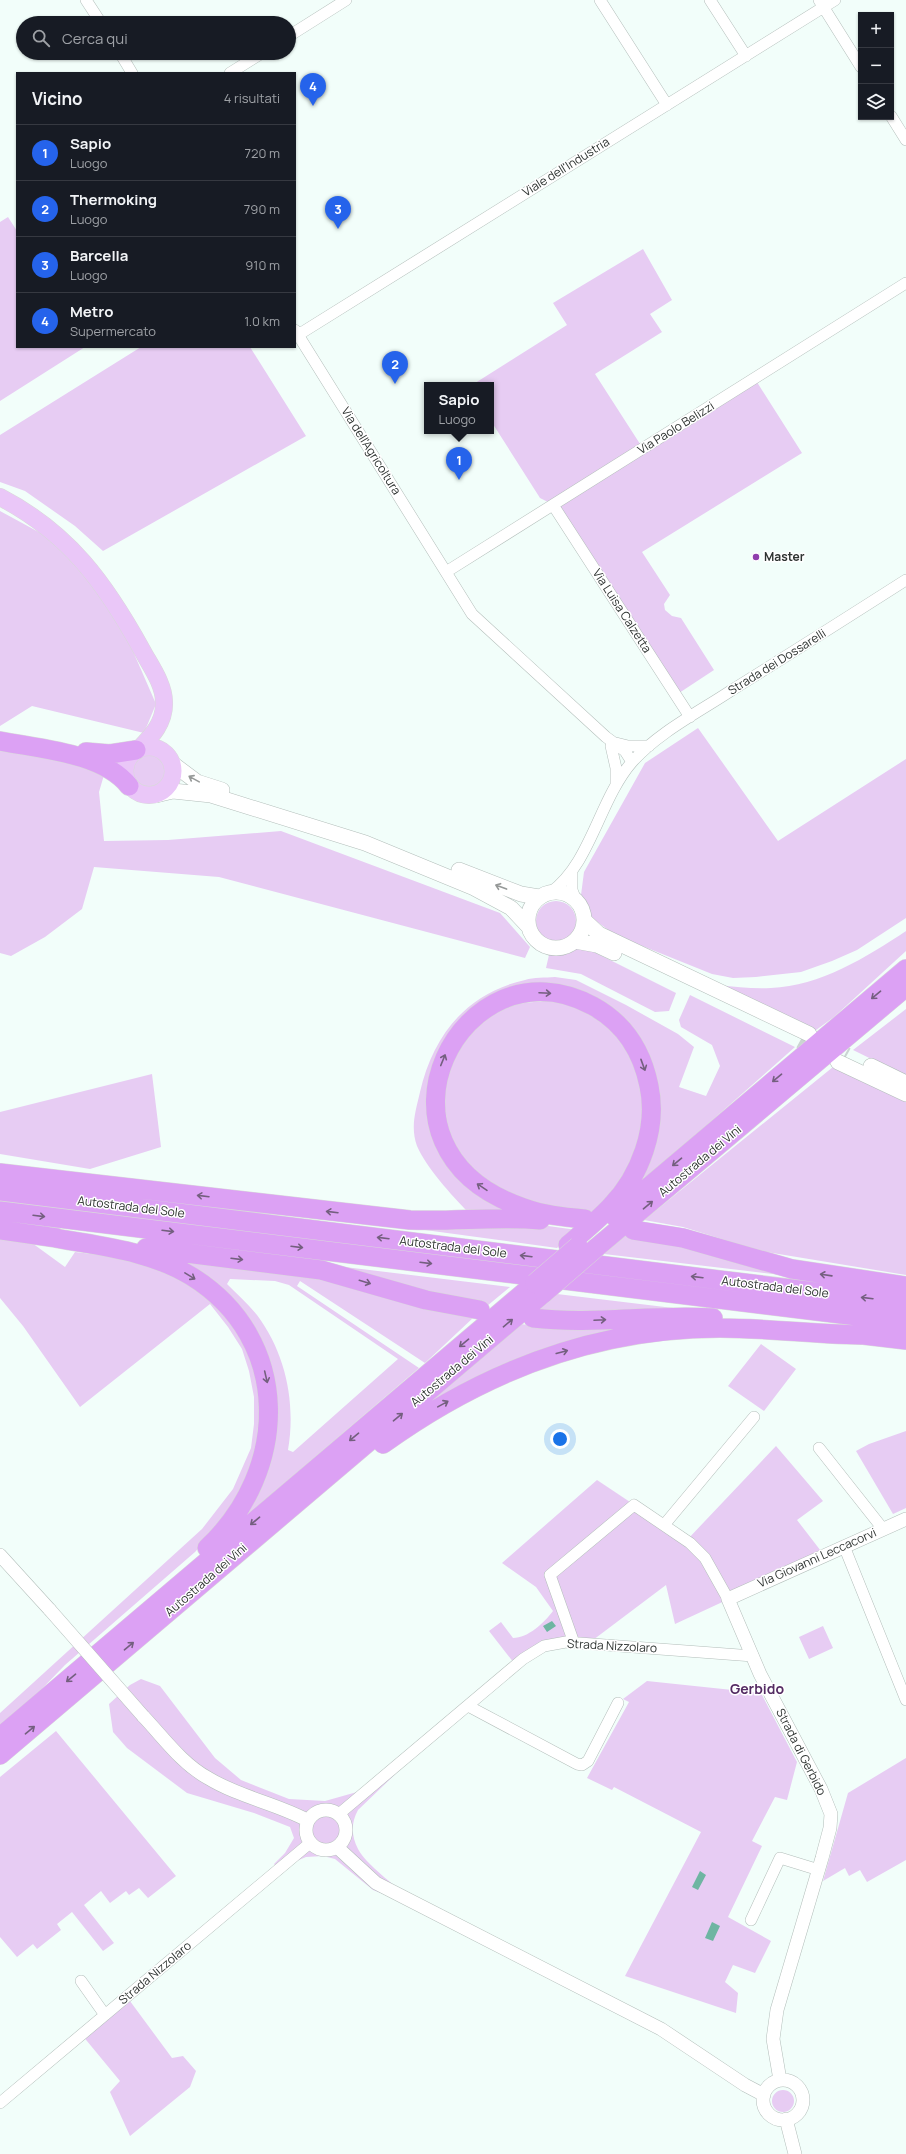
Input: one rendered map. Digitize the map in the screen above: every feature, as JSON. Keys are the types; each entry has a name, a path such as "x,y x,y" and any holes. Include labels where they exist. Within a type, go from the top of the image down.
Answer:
{"highway":[{"path":"0,734 100,754 138,750"},
{"path":"0,741 87,759 110,768 124,779 129,786"},
{"name":"Autostrada dei Vini","path":"0,1755 252,1541 535,1289 581,1246 906,970"},
{"name":"Autostrada dei Vini","path":"581,1246 806,1071 906,987"},
{"path":"0,1173 410,1220 438,1222 514,1218 583,1221 535,1212 496,1196 479,1185 460,1168 451,1157 438,1126 436,1104 438,1076 443,1060 467,1024 490,1006 504,1000 534,992 560,994 582,1000 606,1013 616,1022 635,1046 646,1073 652,1104 651,1120 636,1169 610,1207 581,1246 535,1289"},
{"path":"806,1071 884,1016 906,998"},
{"path":"0,1163 179,1193"},
{"name":"Autostrada del Sole","path":"0,1191 906,1303"},
{"name":"Autostrada del Sole","path":"0,1211 906,1322"},
{"path":"0,1230 301,1267 340,1275 426,1300 480,1310"},
{"path":"633,1230 683,1238 792,1269 906,1286"},
{"path":"45,1236 140,1254 161,1261 190,1276 219,1297 241,1321 257,1351 267,1381 270,1406 265,1452 256,1479 245,1500 214,1542 169,1582 121,1635"},
{"name":"Autostrada dei Vini","path":"0,1737 535,1289"},
{"path":"533,1318 573,1321 679,1316 718,1318 906,1340"},
{"path":"252,1541 327,1488 355,1464 440,1406 512,1370 551,1355 633,1336 696,1329 749,1328 784,1330 822,1335 868,1335"}],"main road":[{"path":"0,497 53,531 92,571 116,606 152,668 161,686 165,704 173,777 171,783 156,795"},
{"path":"165,704 155,732 126,763 125,771 129,786 137,792 146,796 173,791 211,795 365,843 472,887 511,908 528,926"},
{"path":"138,750 154,747 163,751 171,761 198,782 385,840 508,890 521,894 545,894 568,894 575,898 583,912 584,920 580,935 575,941 565,947 548,948 537,942 531,935 528,926 529,910 545,894"},
{"path":"575,941 597,945 804,1038 599,934 584,920"},
{"path":"906,1083 843,1058 906,1094"}],"street":[{"path":"86,0 96,16"},
{"path":"296,32 346,0"},
{"path":"600,0 667,105"},
{"path":"710,0 746,56"},
{"name":"Viale dell'Industria","path":"297,332 746,56 822,3 834,0"},
{"path":"822,3 858,62"},
{"path":"124,60 131,72"},
{"path":"232,72 251,60"},
{"path":"894,120 906,140"},
{"name":"Via Paolo Belizzi","path":"446,572 906,283"},
{"name":"Via dell'Agricoltura","path":"297,332 446,572"},
{"name":"Via Luisa Calzetta","path":"553,504 690,717"},
{"path":"446,572 472,614 611,742 620,755 632,762"},
{"name":"Strada dei Dossarelli","path":"572,873 616,785 632,762 649,746 690,717 906,580"},
{"path":"611,742 628,746 649,746"},
{"name":"Strada dei Dossarelli","path":"611,742 616,768 616,785"},
{"path":"545,894 572,873"},
{"path":"572,873 572,890 575,898"},
{"path":"664,1525 754,1417"},
{"path":"819,1448 883,1529"},
{"name":"Strada di Gerbido","path":"574,1643 550,1575 634,1505 690,1543 705,1558 728,1599 760,1674 821,1789 830,1814 830,1828 777,2010 773,2039 780,2080"},
{"name":"Via Giovanni Leccacorvi","path":"728,1599 906,1519"},
{"path":"844,1546 902,1680 906,1700"},
{"path":"0,1555 183,1759 206,1778 229,1790 285,1808 307,1820"},
{"name":"Strada Nizzolaro","path":"339,1814 523,1659 544,1646 574,1643 753,1656"},
{"path":"468,1706 577,1764 582,1765 588,1761 618,1703"},
{"path":"326,1809 339,1814 346,1827 343,1841 337,1846 323,1850 310,1843 306,1836 305,1828 307,1820 318,1810 326,1809"},
{"name":"Strada Nizzolaro","path":"0,2103 310,1843"},
{"path":"337,1846 376,1883 654,2026 745,2085 764,2095"},
{"path":"751,1920 780,1858 819,1870"},
{"path":"81,1981 105,2015"},
{"path":"780,2080 794,2084 800,2090 802,2097 802,2104 799,2111 793,2117 786,2120 780,2120 768,2113 763,2101 764,2095 770,2085 780,2080"},
{"path":"786,2120 795,2154"}],"shaded area":[{"path":"8,217 16,229 16,348 83,348 0,401 0,222"},
{"path":"643,249 672,300 650,314 662,332 595,374 642,447 755,379 802,453 642,552 670,595 664,604 665,610 672,616 681,618 714,670 676,695 554,505 540,498 494,426 494,382 477,382 567,325 553,303"},
{"path":"139,348 251,348 306,436 103,551 75,526 25,491 0,482 0,435"},
{"path":"0,511 46,536 88,578 129,642 156,704 144,733 32,706 0,726"},
{"path":"698,728 778,841 906,759 906,918 857,950 801,972 733,978 712,974 615,935 592,918 581,895 584,872 645,763"},
{"path":"0,749 79,765 104,775 99,792 104,841 168,840 281,831 500,913 530,947 525,958 219,877 94,867 82,909 45,937 11,956 0,953"},
{"path":"154,752 163,757 167,763 167,777 163,783 154,788 146,788 137,783 133,777 132,766 137,757 143,753"},
{"path":"560,901 567,904 573,910 576,921 575,929 567,938 560,941 552,941 545,938 537,929 536,917 539,910 548,902"},
{"path":"906,931 906,951 834,1017 812,1033 719,985 745,988 771,988 807,982 825,976 859,960"},
{"path":"562,949 588,949 676,993 669,1011 655,1012 581,974 546,968 549,955"},
{"path":"555,977 576,980 626,1005 678,1034 694,1047 679,1087 706,1096 720,1066 712,1045 681,1027 679,1020 690,995 795,1047 649,1176 644,1177 641,1175 652,1136 627,1025 537,989 452,1035 437,1132 513,1210 469,1213 447,1190 433,1172 417,1146 414,1132 414,1119 426,1072 443,1035 469,1006 504,986 528,979"},
{"path":"562,999 617,1029 640,1068 646,1125 624,1180 590,1216 554,1212 480,1181 451,1148 442,1088 463,1037 506,1005"},
{"path":"906,1009 906,1076 853,1050"},
{"path":"833,1067 906,1098 906,1275 760,1251 683,1227 644,1220"},
{"path":"152,1074 161,1147 90,1169 0,1154 0,1112"},
{"path":"541,1225 577,1230 557,1248 425,1230"},
{"path":"628,1233 666,1240 790,1276 604,1254"},
{"path":"0,1239 32,1243 65,1267 75,1252 118,1257 162,1268 194,1284 240,1329 265,1404 249,1481 209,1537 195,1552 65,1665 33,1698 0,1726 0,1713 202,1529 233,1489 251,1448 254,1424 254,1397 249,1371 242,1349 228,1327 210,1304 80,1407 23,1326 0,1298"},
{"path":"174,1259 314,1278 439,1312 474,1317 425,1363 300,1281 297,1286 419,1368 239,1522 252,1498 264,1356","holes":["230,1279 275,1281 289,1285 398,1359 293,1452 288,1450 291,1415 282,1362 267,1330 257,1315 227,1284"]},
{"path":"320,1264 510,1287 487,1306"},
{"path":"557,1294 698,1311 536,1312"},
{"path":"520,1324 574,1330 641,1327 435,1401 433,1399"},
{"path":"761,1344 796,1369 764,1411 728,1386"},
{"path":"906,1431 906,1508 893,1514 856,1451 869,1444"},
{"path":"776,1446 823,1501 797,1520 824,1555 675,1624 666,1585 593,1640 565,1639 514,1663 489,1631 501,1622 513,1638 519,1637 530,1633 553,1611 536,1587 502,1563 597,1480 687,1540"},
{"path":"552,1621 556,1626 547,1632 543,1626"},
{"path":"823,1626 833,1648 809,1659 799,1637"},
{"path":"141,1679 160,1686 215,1758 241,1780 289,1799 325,1801 357,1792 459,1713 358,1810 353,1824 354,1839 363,1856 379,1873 427,1911 373,1890 335,1859 323,1856 306,1857 278,1869 274,1864 285,1853 294,1838 290,1827 254,1813 187,1793 127,1748 113,1732 109,1704 130,1685"},
{"path":"647,1681 761,1693 797,1762 787,1800 775,1797 752,1841 762,1846 728,1917 771,1941 755,1973 733,1965 725,1982 738,1993 736,2013 625,1976 701,1832 614,1787 612,1790 587,1778 629,1702 623,1699"},
{"path":"56,1731 176,1876 148,1898 139,1888 129,1895 126,1891 110,1903 101,1891 84,1905 114,1943 103,1951 72,1912 57,1924 61,1930 37,1949 33,1944 17,1957 0,1937 0,1777"},
{"path":"906,1758 906,1860 867,1882 860,1870 849,1876 845,1868 823,1881 848,1793"},
{"path":"700,1871 706,1875 698,1890 692,1887"},
{"path":"712,1922 720,1926 713,1941 705,1938"},
{"path":"127,1997 172,2058 183,2056 196,2071 190,2087 130,2136 110,2092 120,2081 82,2035"},
{"path":"779,2090 787,2090 794,2097 794,2105 787,2112 779,2112 772,2105 772,2097"}],"tunnel":[{"path":"800,1041 822,1053"},
{"path":"825,1043 847,1055"}],"place":[{"name":"Metro","path":"313,106"},
{"name":"Barcella","path":"338,229"},
{"name":"Thermoking","path":"395,384"},
{"name":"Sapio","path":"459,480"},
{"name":"Master","path":"756,557"}],"district":[{"name":"Gerbido","path":"757,1689"}]}
